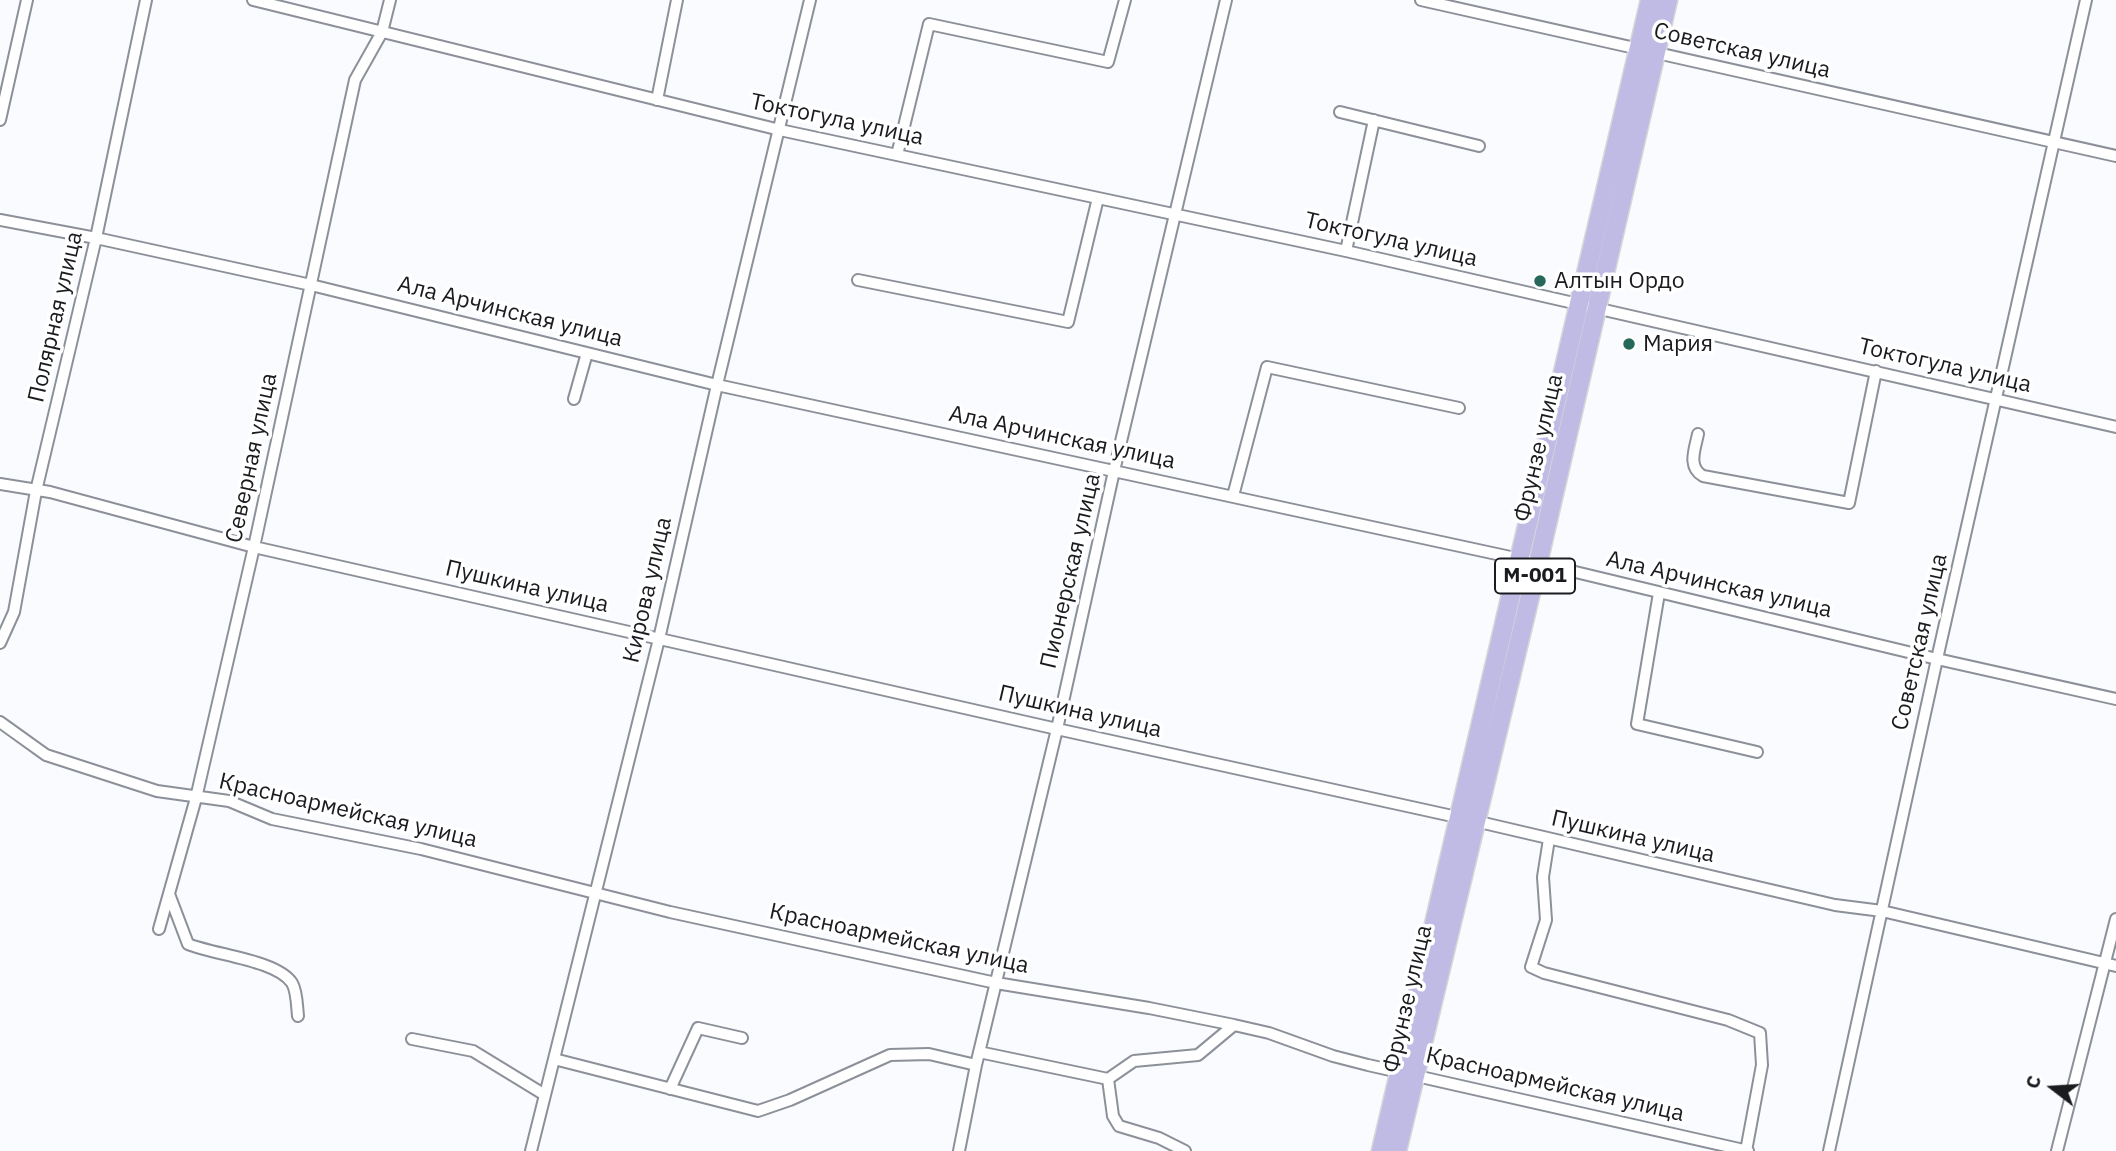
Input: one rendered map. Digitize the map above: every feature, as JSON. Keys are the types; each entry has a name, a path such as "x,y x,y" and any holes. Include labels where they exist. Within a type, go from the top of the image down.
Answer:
{"main road":[{"name":"Фрунзе улица","path":"1647,51 1650,0"},
{"name":"Фрунзе улица","path":"1381,1151 1407,1073 1647,51 1668,0"},
{"name":"Фрунзе улица","path":"1397,1151 1407,1073"}],"street":[{"path":"0,120 27,0"},
{"name":"Полярная улица","path":"0,643 13,612 36,491 96,238 146,0"},
{"name":"Токтогула улица","path":"253,0 780,130 1346,251 2116,427"},
{"name":"Северная улица","path":"159,929 196,798 254,547 355,80 382,32 390,0"},
{"path":"657,100 677,0"},
{"name":"Кирова улица","path":"531,1151 659,639 810,0"},
{"path":"897,155 929,24 1108,62 1125,0"},
{"name":"Пионерская улица","path":"959,1151 979,1052 1057,729 1114,471 1226,0"},
{"name":"Советская улица","path":"1421,0 2116,156"},
{"name":"Советская улица","path":"1829,1151 2086,0"},
{"path":"1340,112 1479,146"},
{"path":"1346,251 1374,120"},
{"path":"858,280 1068,323 1098,198"},
{"name":"Ала Арчинская улица","path":"0,220 311,285 717,385 1529,562 2116,699"},
{"path":"574,399 587,353"},
{"path":"1234,496 1267,367 1459,408"},
{"path":"1698,434 1693,467 1696,472 1849,503 1876,371"},
{"name":"Пушкина улица","path":"0,484 50,492 254,547 1467,819 1835,905 1882,911 2116,966"},
{"path":"1659,593 1637,724 1757,752"},
{"name":"Красноармейская улица","path":"0,722 46,755 157,791 229,802 272,819 421,849 670,912 996,983 1234,1025 1269,1033 1333,1056 1747,1151"},
{"path":"1549,839 1543,877 1546,920 1531,967 1544,973 1728,1020 1760,1034 1762,1065 1747,1151"},
{"path":"169,894 188,944 265,965 285,976 293,984 298,1016"},
{"path":"2057,1151 2116,919"},
{"path":"979,1052 1108,1079 1134,1061 1198,1055 1234,1025"},
{"path":"670,1089 698,1028 742,1038"},
{"path":"412,1039 473,1051 545,1095"},
{"path":"554,1059 758,1111 790,1100 890,1055 929,1054 976,1065"},
{"path":"1108,1079 1113,1116 1119,1126 1159,1138 1185,1151"}],"place":[{"name":"Алтын Ордо","path":"1540,281"},
{"name":"Мария","path":"1629,344"}]}
